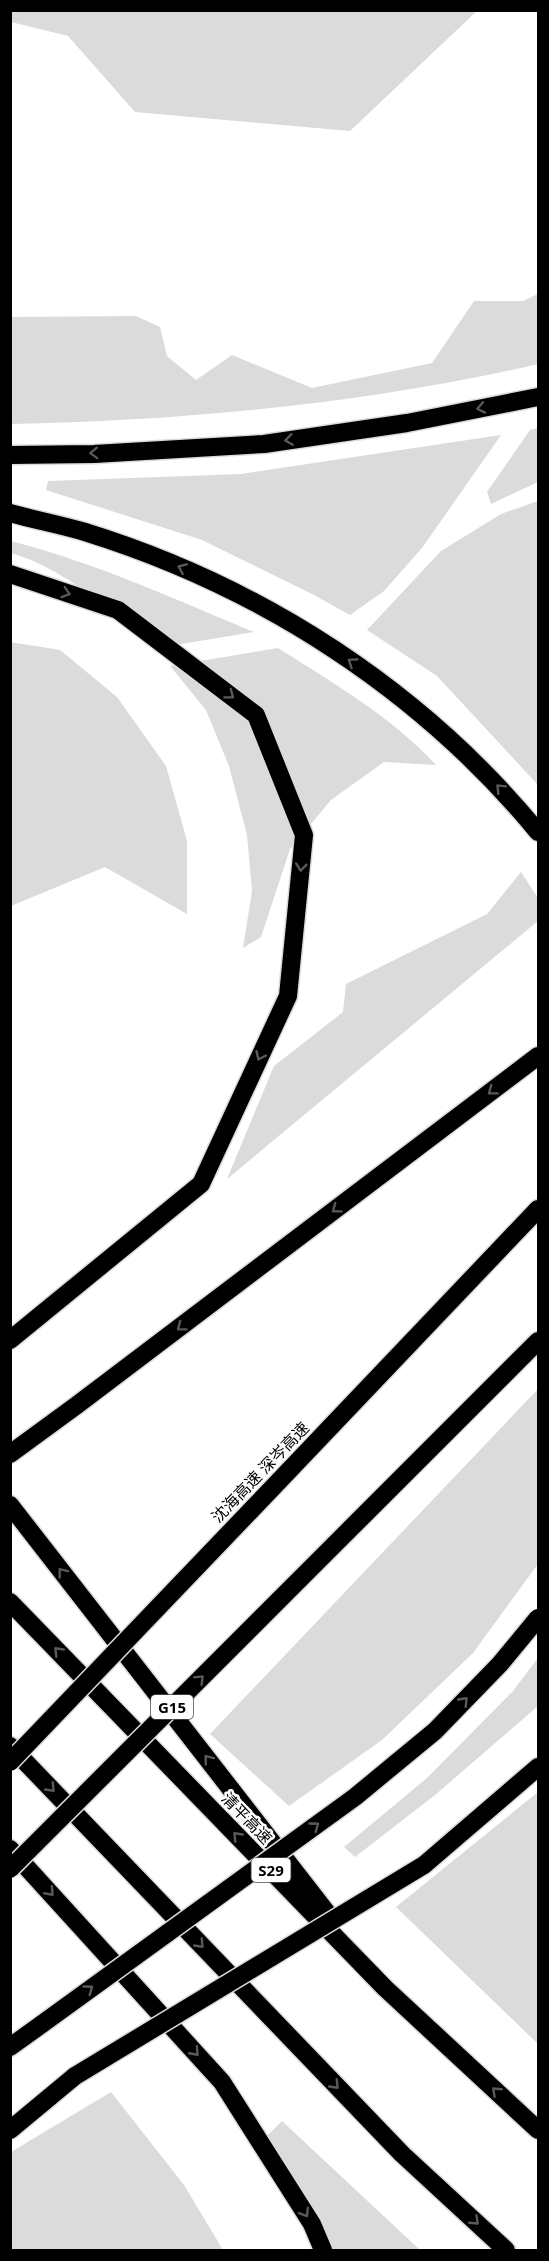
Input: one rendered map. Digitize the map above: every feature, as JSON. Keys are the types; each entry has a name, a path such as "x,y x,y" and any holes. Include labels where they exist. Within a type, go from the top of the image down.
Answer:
{"highway":[{"path":"10,455 94,454 264,444 407,423 538,397"},
{"path":"10,513 85,532 149,555 217,583 296,625 408,702 458,745 507,795 538,832"},
{"path":"10,574 118,610 256,715 304,835 288,996 201,1184 10,1340"},
{"path":"10,1454 538,1056"},
{"name":"沈海高速 深岑高速","path":"10,1762 538,1209"},
{"name":"G15","path":"10,1869 538,1341"},
{"path":"10,1505 385,1988"},
{"name":"清平高速","path":"10,1602 385,1988 538,2130"},
{"path":"10,2047 364,1790 435,1731 500,1664 538,1618"},
{"path":"10,1746 402,2154 506,2250"},
{"path":"10,2130 75,2076 424,1865 538,1767"},
{"path":"10,1849 222,2082 312,2224 323,2250"}],"path":[{"path":"274,10 323,10"}],"shaded area":[{"path":"11,10 477,11 350,131 135,112 68,36 11,22"},
{"path":"538,294 538,364 409,389 276,408 143,419 11,424 11,317 136,316 160,327 167,356 196,380 232,355 312,388 432,363 474,301 523,301"},
{"path":"538,428 538,482 491,504 487,492 530,430"},
{"path":"501,435 422,548 384,591 350,615 202,540 46,490 48,481 241,474"},
{"path":"538,501 538,785 437,676 367,630 441,551 501,514"},
{"path":"10,541 103,570 254,632 157,648 69,580 50,569 11,553"},
{"path":"10,642 60,650 117,697 166,766 187,841 187,914 105,867 11,906"},
{"path":"278,648 381,716 436,765 384,762 331,800 290,849 261,937 243,948 252,891 247,835 229,766 206,710 170,666"},
{"path":"521,872 538,898 538,921 227,1179 274,1066 343,1012 346,984 487,914"},
{"path":"538,1389 538,1564 473,1653 382,1740 289,1806 210,1734"},
{"path":"538,1658 538,1706 435,1795 355,1857 344,1847 427,1778 513,1691"},
{"path":"538,1792 538,2044 396,1907"},
{"path":"111,2092 184,2185 223,2250 11,2250 11,2152"},
{"path":"282,2121 420,2250 320,2250 257,2146"}]}
